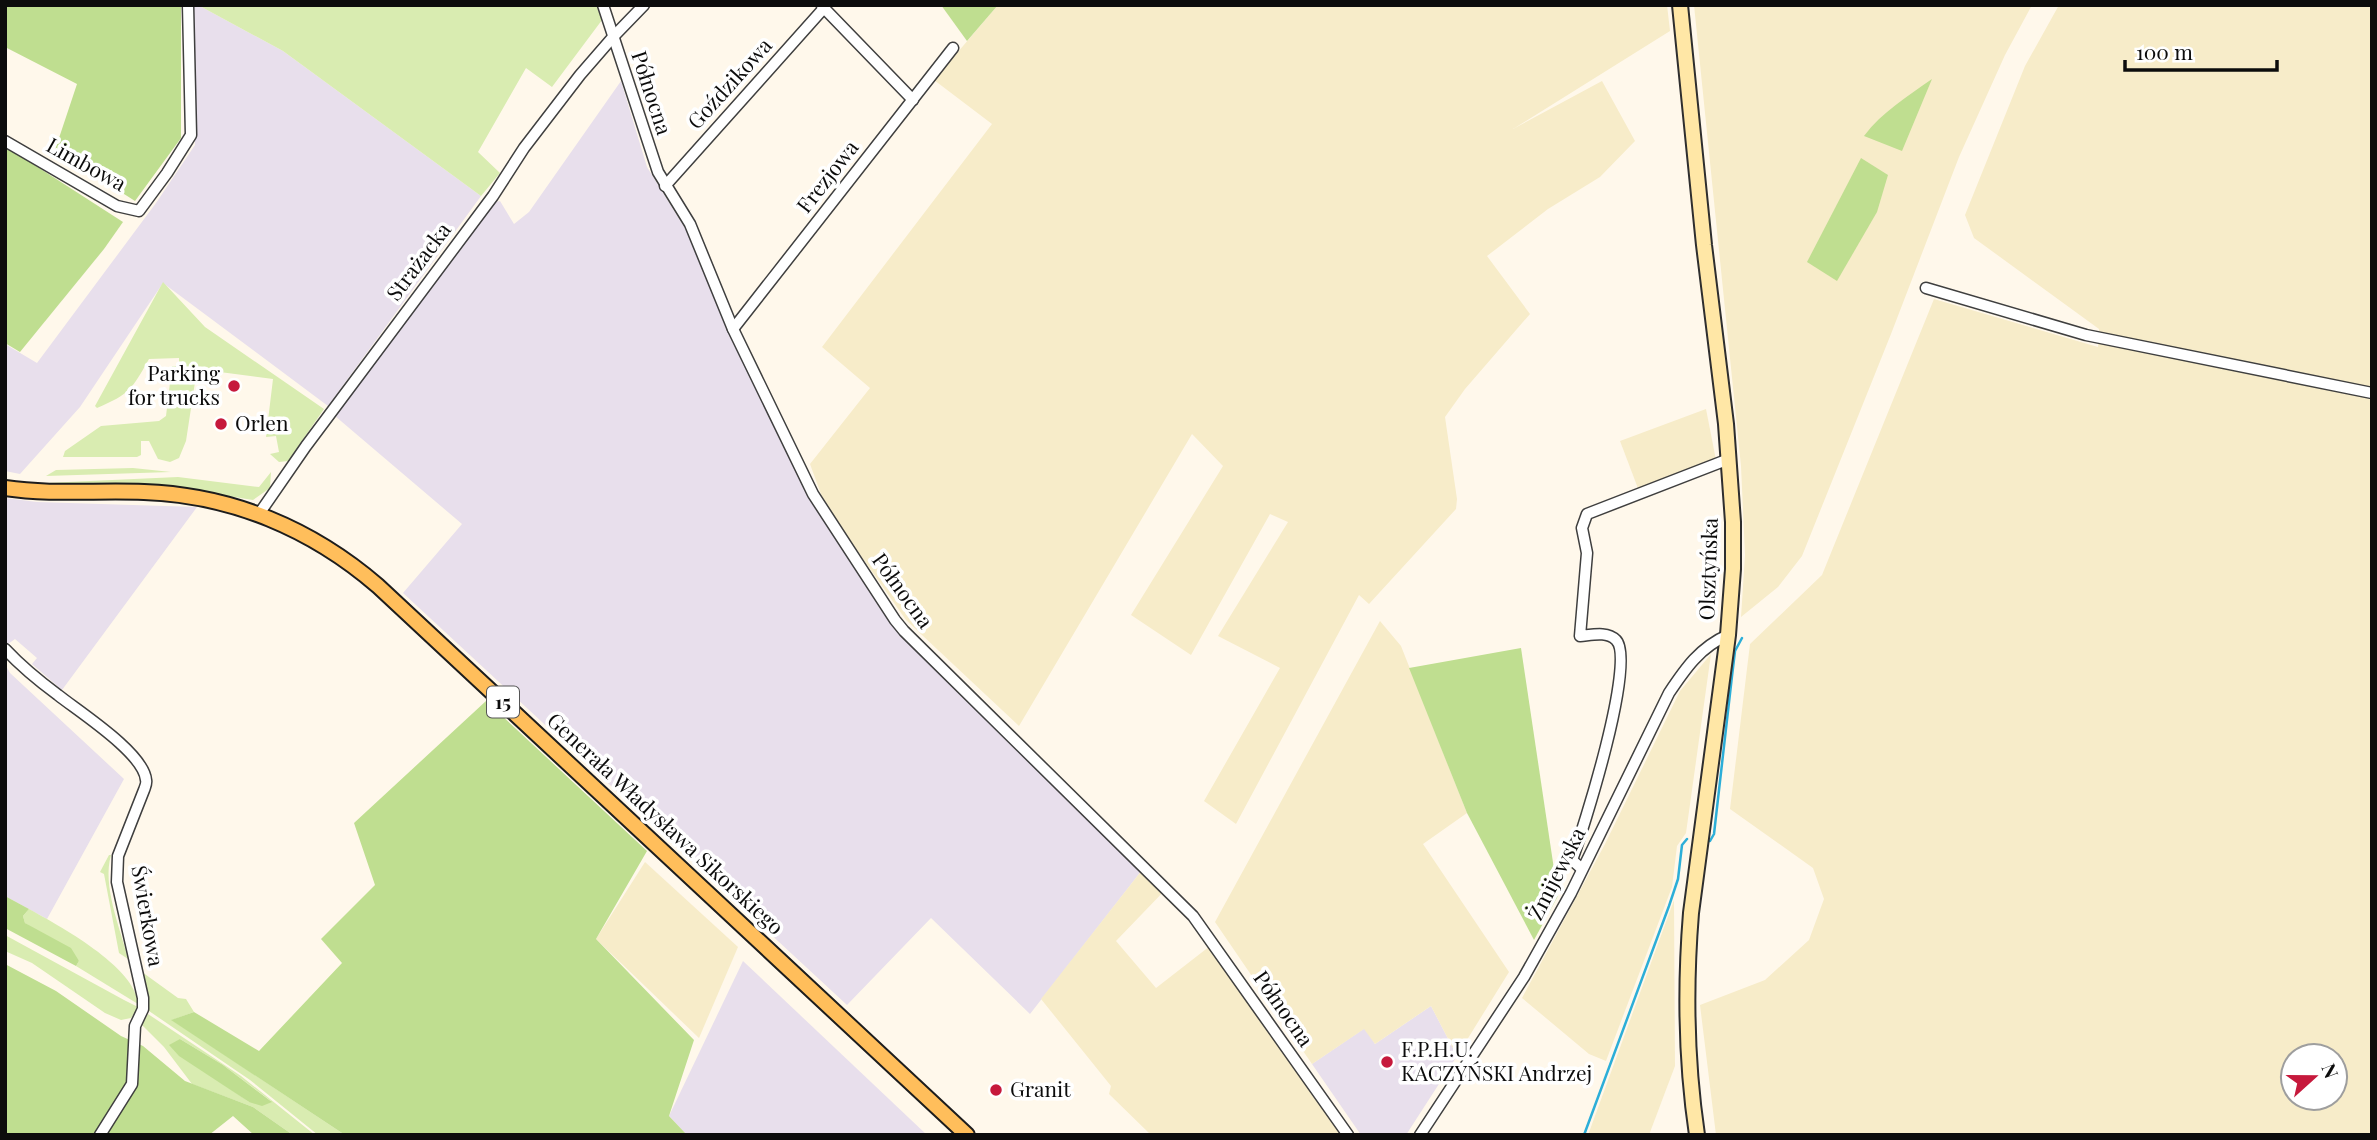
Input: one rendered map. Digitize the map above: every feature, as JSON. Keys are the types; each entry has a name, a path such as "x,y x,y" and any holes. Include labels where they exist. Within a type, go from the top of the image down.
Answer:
{"main road":[{"name":"Generała Władysława Sikorskiego","path":"5,488 49,492 175,493 206,498 259,514 321,544 378,586 968,1135"}],"street":[{"name":"Limbowa","path":"5,141 117,206 139,211 191,135 188,5"},
{"name":"Północna","path":"603,5 650,154 665,186 690,224 733,329 813,494 895,620 1193,916 1348,1135"},
{"name":"Strażacka","path":"259,514 306,446 493,196 513,163 580,75 644,5"},
{"name":"Olsztyńska","path":"1680,5 1729,459 1733,522 1728,635 1691,913 1688,955 1687,1040 1697,1135"},
{"path":"823,7 913,100"},
{"name":"Goździkowa","path":"665,186 823,7"},
{"name":"Frezjowa","path":"733,329 953,48"},
{"path":"1926,288 2085,335 2372,393"},
{"path":"1583,869 1572,860 1583,831 1606,748 1622,647 1616,639 1605,634 1580,636 1587,553 1581,528 1587,514 1729,459"},
{"name":"Żmijewska","path":"1420,1135 1524,976 1583,869 1669,693 1702,650 1728,635"},
{"name":"Świerkowa","path":"5,649 57,695 101,726 140,765 147,779 118,856 117,882 143,998 143,1009 135,1026 132,1084 100,1135"}],"shaded area":[{"path":"193,5 198,5 283,51 481,196 328,406 163,283 80,407 20,474 5,471 5,344 37,363 156,203 195,145"},
{"path":"998,5 1667,5 1670,31 1513,129 1602,81 1635,141 1600,177 1548,209 1487,256 1530,314 1465,389 1445,417 1457,499 1456,509 1369,604 1359,595 1236,824 1204,801 1280,668 1218,636 1288,522 1270,514 1191,655 1131,615 1223,466 1192,434 1019,726 906,620 825,505 810,464 870,388 822,347 992,124 934,80"},
{"path":"1694,5 2032,5 2005,55 1959,157 1802,556 1778,587 1741,617 1745,555 1741,466"},
{"path":"2059,5 2372,5 2372,1135 1716,1135 1700,1005 1765,980 1809,940 1824,899 1813,868 1730,809 1750,644 1822,575 1934,299 2098,347 2099,329 1974,238 1965,215 2025,66"},
{"path":"621,81 647,167 696,246 811,498 893,625 1146,865 1030,1014 931,918 847,1005 403,593 462,524 335,416 495,202 500,201 514,224 529,212"},
{"path":"1706,409 1716,460 1639,491 1620,441"},
{"path":"5,498 37,502 197,507 62,690 32,664 37,658 15,639 8,644 5,640"},
{"path":"1380,621 1401,646 1467,813 1423,844 1509,972 1457,1056 1431,1006 1375,1044 1364,1029 1312,1064 1215,922"},
{"path":"1711,654 1686,833 1677,846 1672,887 1606,1061 1589,1054 1522,998 1605,844 1680,691"},
{"path":"5,664 10,673 124,779 47,919 5,896"},
{"path":"645,862 738,947 699,1038 596,939"},
{"path":"1146,865 1168,887 1116,941 1156,988 1210,946 1341,1135 1151,1135 1109,1094 1111,1086 1041,999"},
{"path":"1674,900 1675,1066 1649,1135 1588,1135"},
{"path":"743,961 927,1135 687,1135 669,1116"},
{"path":"1431,1006 1457,1056 1406,1135 1361,1135 1312,1064 1365,1028 1375,1044"}],"green space":[{"path":"5,5 181,5 181,138 135,201 55,150 77,84 5,47"},
{"path":"198,5 596,5 602,20 552,87 526,68 478,152 500,173 481,196 283,51"},
{"path":"941,5 998,5 967,41"},
{"path":"1932,79 1902,151 1864,136 1887,112"},
{"path":"5,146 123,222 20,352 5,343"},
{"path":"1861,158 1888,175 1877,212 1837,281 1807,262"},
{"path":"163,282 205,327 324,409 288,461 279,462 270,454 279,452 276,436 266,437 273,379 197,369 186,441 179,458 170,462 158,459 149,441 141,441 141,455 137,457 63,457 65,451 101,426 159,421 166,416 172,366 179,366 179,358 149,359 129,390 108,403 97,408 95,406"},
{"path":"133,468 171,472 46,476 56,470"},
{"path":"271,472 270,488 253,500 165,486 46,483 178,477 259,487"},
{"path":"1521,648 1558,896 1534,940 1467,813 1409,668"},
{"path":"486,701 647,851 596,939 694,1040 669,1116 687,1135 345,1135 171,1020 194,1012 259,1051 342,963 321,939 375,885 354,823"},
{"path":"109,855 110,893 128,959 119,953 104,874 100,872"},
{"path":"5,896 29,909 23,916 25,923 71,948 79,961 76,966 5,928"},
{"path":"29,909 76,936 110,962 134,990 138,1004 76,966 79,961 25,923 23,916"},
{"path":"5,935 138,1007 131,1018 121,1020 105,1013 32,963 5,951"},
{"path":"5,964 56,991 121,1036 143,1046 185,1081 253,1107 293,1135 254,1135 233,1116 209,1135 5,1135"},
{"path":"142,972 178,998 186,999 194,1012 172,1020 345,1135 318,1135 250,1080 149,1011"},
{"path":"148,1014 241,1076 315,1135 293,1135 253,1107 192,1084 164,1047 142,1025","holes":["180,1039 223,1065 271,1101 249,1102 179,1053"]},
{"path":"180,1039 223,1065 272,1102 262,1106 249,1102 179,1056 169,1045"}],"waterway":[{"path":"1707,841 1710,841 1714,834 1735,651 1742,638"},
{"path":"1584,1135 1669,906 1678,879 1682,845 1687,839"}],"place":[{"name":"Parking for trucks","path":"234,386"},
{"name":"Orlen","path":"221,424"},
{"name":"F.P.H.U. KACZYŃSKI Andrzej","path":"1387,1062"},
{"name":"Granit","path":"996,1090"}]}
